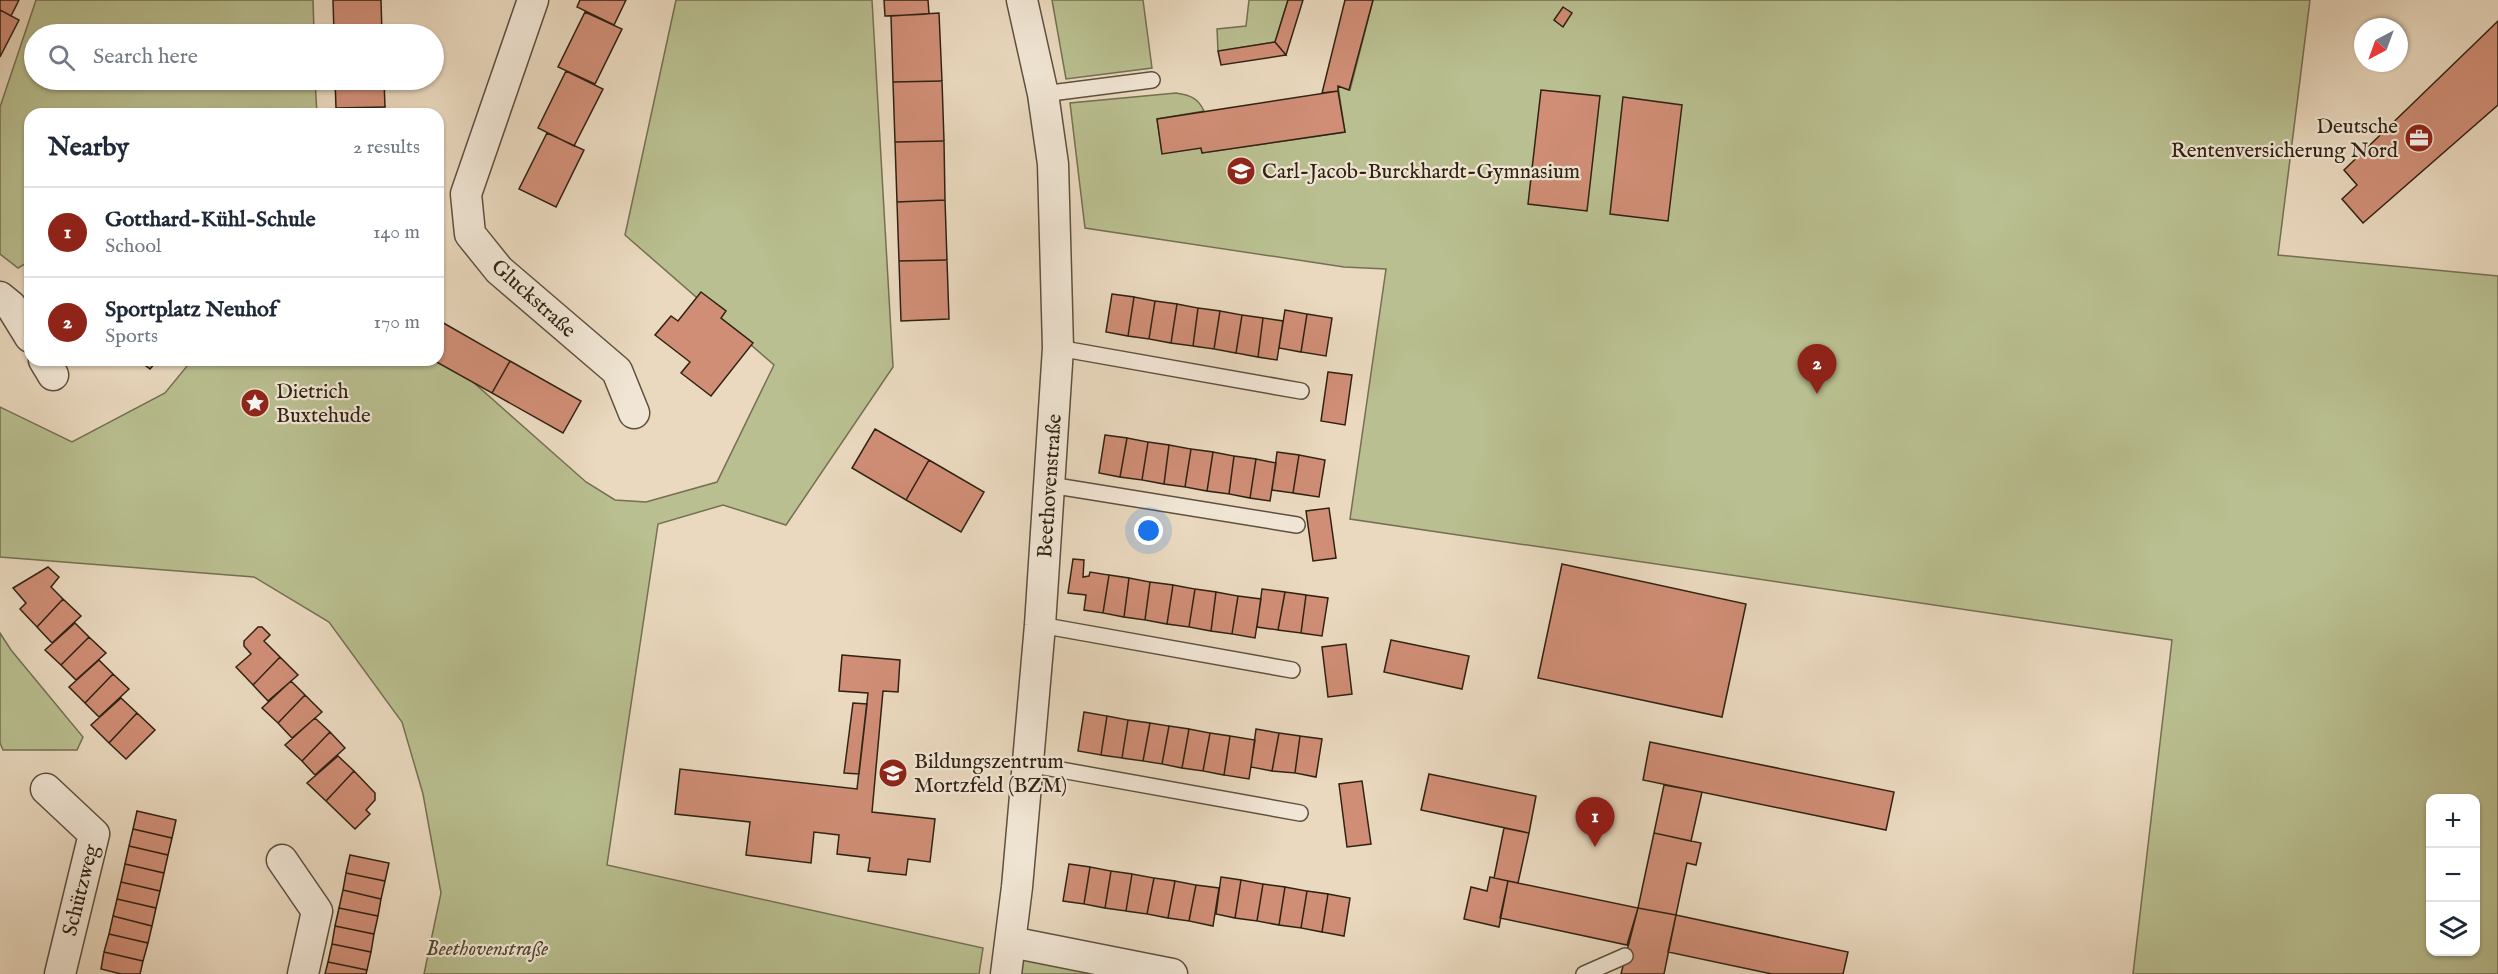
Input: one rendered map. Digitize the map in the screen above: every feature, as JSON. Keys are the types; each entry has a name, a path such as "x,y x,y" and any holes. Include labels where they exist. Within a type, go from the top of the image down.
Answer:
{"street":[{"name":"Gluckstraße","path":"533,0 466,194 470,234 499,270 617,371 634,413"},
{"name":"Beethovenstraße","path":"1006,974 1011,942 1040,625 1058,348 1053,164 1043,94 1022,0"},
{"path":"0,297 11,306 24,327"},
{"name":"Schützweg","path":"46,789 94,834 60,974"},
{"path":"282,860 317,911 303,974"},
{"path":"1011,942 1172,974"}],"lane":[{"path":"1043,94 1152,80"},
{"path":"1058,348 1301,391"},
{"path":"1050,485 1297,525"},
{"path":"1040,625 1292,670"},
{"path":"1028,764 1300,813"},
{"path":"1584,974 1624,956"}],"green space":[{"path":"36,0 313,0 314,24 28,24"},
{"path":"676,0 872,0 893,367 786,525 723,505 658,524 607,865 983,948 979,974 424,974 441,893 423,794 402,722 329,622 254,577 0,557 0,407 72,442 165,393 187,366 444,366 444,356 586,482 615,500 646,502 717,482 774,365 625,235"},
{"path":"1052,0 1143,0 1152,68 1066,79"},
{"path":"1249,0 1288,0 1275,42 1218,51 1217,29 1246,26"},
{"path":"1373,0 2310,0 2278,255 2498,276 2498,974 2133,974 2172,640 1350,519 1386,269 1344,267 1085,228 1070,103 1176,93 1189,96 1199,103 1204,111 1157,119 1162,153 1201,148 1202,153 1345,132 1338,86 1350,90"},
{"path":"24,36 24,90 316,90 317,108 24,108 24,264 18,268 0,254 0,107"},
{"path":"0,633 11,650 83,737 77,750 3,750 0,743"},
{"path":"1011,942 1172,974 1006,974"}],"building":[{"path":"0,0 19,0 11,16 0,10"},
{"path":"333,0 381,0 382,24 334,24"},
{"path":"580,0 626,0 614,25 577,7"},
{"path":"884,0 928,0 929,14 885,16"},
{"path":"1288,0 1303,0 1286,55 1275,42"},
{"path":"1345,0 1373,0 1349,90 1338,86 1338,91 1322,93"},
{"path":"1563,7 1572,13 1563,27 1554,20"},
{"path":"0,10 19,20 0,57"},
{"path":"585,12 622,29 595,84 558,67"},
{"path":"939,13 942,81 893,82 891,16"},
{"name":"Deutsche Rentenversicherung Nord","path":"2498,21 2498,105 2363,223 2342,199 2357,185 2344,170"},
{"path":"1275,42 1286,55 1221,65 1218,51"},
{"path":"566,71 603,89 574,146 538,128"},
{"path":"942,81 944,141 895,142 893,82"},
{"path":"335,90 384,90 385,107 336,108"},
{"path":"1541,90 1600,96 1587,211 1528,204"},
{"path":"1338,91 1345,132 1202,153 1201,148 1162,154 1157,119"},
{"path":"1623,97 1682,105 1668,221 1610,214"},
{"path":"385,107 385,108 336,108"},
{"path":"547,133 584,150 556,207 519,189"},
{"path":"944,141 945,200 897,202 895,142"},
{"path":"945,200 947,260 899,261 897,202"},
{"path":"947,260 949,319 901,321 899,261"},
{"path":"701,292 726,311 721,318 753,343 711,396 681,373 690,362 655,335 671,316 678,321"},
{"path":"1112,294 1134,297 1128,336 1106,332"},
{"path":"1134,297 1155,301 1149,339 1128,336"},
{"path":"1155,301 1177,304 1171,343 1149,339"},
{"path":"1177,304 1198,308 1193,346 1171,343"},
{"path":"1198,308 1220,311 1214,349 1193,346"},
{"path":"1285,310 1307,314 1301,352 1279,348"},
{"path":"1220,311 1242,315 1236,353 1214,349"},
{"path":"1307,314 1332,318 1326,356 1301,352"},
{"path":"1242,315 1263,318 1258,357 1236,353"},
{"path":"1263,318 1283,321 1277,360 1258,357"},
{"path":"444,323 510,361 492,393 444,366"},
{"path":"510,361 581,401 563,433 492,393"},
{"path":"1328,372 1352,375 1345,425 1321,421"},
{"path":"875,429 929,460 906,500 852,468"},
{"path":"1105,435 1127,438 1120,477 1099,473"},
{"path":"1127,438 1148,442 1142,480 1120,477"},
{"path":"1148,442 1169,445 1164,484 1142,480"},
{"path":"1169,445 1191,449 1185,487 1164,484"},
{"path":"1191,449 1213,452 1207,491 1185,487"},
{"path":"1213,452 1234,456 1229,494 1207,491"},
{"path":"1277,452 1299,455 1293,493 1272,490"},
{"path":"1299,455 1325,460 1319,497 1293,493"},
{"path":"1234,456 1256,459 1250,498 1229,494"},
{"path":"1256,459 1276,463 1270,501 1250,498"},
{"path":"929,460 984,492 961,532 906,500"},
{"path":"1329,508 1336,558 1313,561 1306,511"},
{"path":"1073,559 1084,560 1083,577 1089,576 1090,572 1109,575 1103,613 1084,610 1086,595 1068,593"},
{"path":"1562,564 1746,604 1722,717 1538,678"},
{"path":"48,567 59,577 51,587 63,599 37,627 20,609 26,603 13,588"},
{"path":"1109,575 1129,578 1124,617 1103,613"},
{"path":"1129,578 1150,582 1145,620 1124,617"},
{"path":"1150,582 1173,585 1167,624 1145,620"},
{"path":"1173,585 1195,589 1189,627 1167,624"},
{"path":"1195,589 1216,592 1211,631 1189,627"},
{"path":"1262,589 1285,592 1278,630 1257,627"},
{"path":"1216,592 1238,596 1232,634 1211,631"},
{"path":"1285,592 1306,595 1301,633 1278,630"},
{"path":"1306,595 1328,598 1322,636 1301,633"},
{"path":"1238,596 1261,599 1255,638 1232,634"},
{"path":"63,599 81,616 52,643 37,627"},
{"path":"75,623 89,637 61,665 45,650"},
{"path":"258,627 262,627 270,635 264,641 280,657 253,685 236,667 251,654 244,646 244,641"},
{"path":"89,637 106,653 76,680 61,665"},
{"path":"1391,640 1469,656 1462,689 1384,672"},
{"path":"1346,644 1352,694 1328,697 1322,647"},
{"path":"842,655 900,660 898,692 883,691 872,812 935,819 930,862 908,859 906,875 868,871 870,858 837,854 839,835 814,832 811,863 746,855 750,822 675,814 680,769 857,789 868,693 839,691"},
{"path":"280,657 298,675 268,701 253,685"},
{"path":"99,660 113,674 85,703 69,687"},
{"path":"113,674 129,689 99,717 85,703"},
{"path":"291,681 305,695 278,723 262,708"},
{"path":"305,695 322,712 292,738 278,723"},
{"path":"121,698 137,713 109,743 91,725"},
{"path":"853,703 867,704 859,774 844,773"},
{"path":"1084,712 1107,716 1101,755 1078,751"},
{"path":"137,713 155,730 126,759 109,743"},
{"path":"1107,716 1128,720 1122,758 1101,755"},
{"path":"315,718 330,732 302,761 285,745"},
{"path":"1128,720 1150,723 1143,761 1122,758"},
{"path":"1150,723 1169,726 1162,764 1143,761"},
{"path":"1169,726 1189,729 1182,768 1162,764"},
{"path":"1189,729 1210,733 1203,771 1182,768"},
{"path":"1256,729 1279,733 1272,771 1251,767"},
{"path":"330,732 345,748 315,775 302,761"},
{"path":"1210,733 1230,736 1224,775 1203,771"},
{"path":"1279,733 1300,736 1295,773 1272,771"},
{"path":"1230,736 1255,740 1249,779 1224,775"},
{"path":"1300,736 1322,739 1316,777 1295,773"},
{"path":"1650,742 1894,792 1886,830 1643,780"},
{"path":"338,756 354,771 326,801 307,783"},
{"path":"354,771 375,793 375,800 366,810 370,814 355,829 326,801"},
{"path":"1429,774 1536,796 1529,833 1421,810"},
{"path":"1362,781 1371,844 1347,847 1339,784"},
{"path":"1664,785 1702,792 1691,841 1654,833"},
{"path":"137,811 176,820 172,838 133,829"},
{"path":"1504,828 1529,833 1518,883 1494,878"},
{"path":"133,829 172,838 168,855 129,846"},
{"path":"1654,833 1701,843 1696,865 1687,863 1676,915 1638,908"},
{"path":"129,846 168,855 164,873 125,864"},
{"path":"350,855 389,863 385,881 346,873"},
{"path":"125,864 164,873 160,891 121,882"},
{"path":"1069,864 1090,867 1084,904 1063,901"},
{"path":"1090,867 1111,871 1105,908 1084,904"},
{"path":"1111,871 1132,874 1126,911 1105,908"},
{"path":"346,873 385,881 381,899 343,890"},
{"path":"1132,874 1154,878 1147,914 1126,911"},
{"path":"1221,877 1241,880 1235,918 1216,914"},
{"path":"1490,877 1508,881 1499,927 1464,919 1471,887 1487,891"},
{"path":"1154,878 1175,881 1168,918 1147,914"},
{"path":"1241,880 1263,884 1257,921 1235,918"},
{"path":"1175,881 1196,885 1189,921 1168,918"},
{"path":"1508,881 1638,908 1627,945 1500,918"},
{"path":"121,882 160,891 156,908 117,899"},
{"path":"1263,884 1285,887 1279,925 1257,921"},
{"path":"1196,885 1219,888 1213,926 1189,921"},
{"path":"1285,887 1307,891 1301,928 1279,925"},
{"path":"343,890 381,899 378,916 339,908"},
{"path":"1307,891 1328,894 1322,932 1301,928"},
{"path":"1328,894 1350,898 1344,936 1322,932"},
{"path":"117,899 156,908 152,926 113,916"},
{"path":"339,908 378,916 374,934 335,926"},
{"path":"1638,908 1676,915 1664,974 1621,974"},
{"path":"1676,915 1848,952 1843,974 1772,974 1668,952"},
{"path":"113,916 152,926 148,943 109,934"},
{"path":"335,926 374,934 371,952 332,944"},
{"path":"109,934 148,943 143,961 104,952"},
{"path":"332,944 371,952 367,970 328,962"},
{"path":"104,952 143,961 140,974 121,974 101,969"},
{"path":"328,962 367,970 366,974 325,974"}],"place":[{"name":"Deutsche Rentenversicherung Nord","path":"2419,138"},
{"name":"Carl-Jacob-Burckhardt-Gymnasium","path":"1241,171"},
{"name":"Sportplatz Neuhof","path":"1817,394"},
{"name":"Dietrich Buxtehude","path":"255,403"},
{"name":"Bildungszentrum Mortzfeld (BZM)","path":"893,773"},
{"name":"Gotthard-Kühl-Schule","path":"1595,847"}]}
